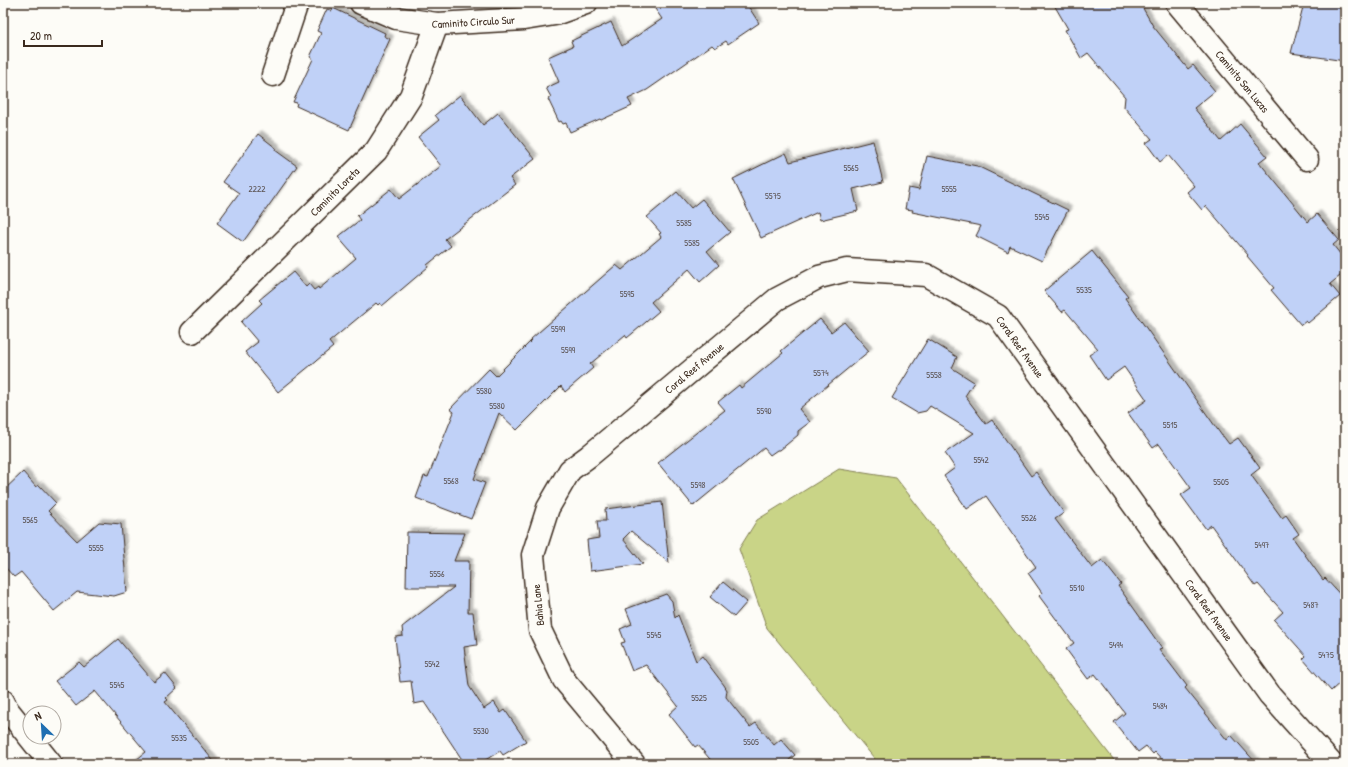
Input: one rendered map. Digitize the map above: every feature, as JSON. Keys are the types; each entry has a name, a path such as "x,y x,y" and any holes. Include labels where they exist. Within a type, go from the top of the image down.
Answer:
{"street":[{"path":"273,75 297,3"},
{"name":"Caminito Circulo Sur","path":"361,3 396,18 437,24 524,19 555,14 586,3"},
{"name":"Caminito San Lucas","path":"1177,3 1307,159"},
{"name":"Caminito Loreta","path":"192,332 376,151 411,96 437,24"},
{"name":"Coral Reef Avenue","path":"589,456 777,299 820,277 847,270 926,275 998,316 1270,695 1332,764"},
{"name":"Bahia Lane","path":"589,456 570,470 548,508 533,555 540,630 564,680 634,764"},
{"path":"3,701 7,709 51,764"}],"green space":[{"path":"839,469 896,478 1117,764 879,764 767,628 739,549 757,520"}],"building":[{"path":"651,3 746,3 759,23 728,44 726,41 715,48 712,45 647,90 628,99 632,106 570,132 566,123 563,124 561,121 559,122 548,99 551,97 546,88 559,82 548,57 573,46 571,41 611,22 622,46 662,19"},
{"path":"1053,3 1140,3 1153,26 1188,69 1193,65 1215,91 1194,108 1221,141 1240,124 1267,156 1259,162 1308,222 1317,214 1339,240 1333,245 1345,260 1345,272 1330,284 1340,296 1308,323 1306,321 1301,325 1271,290 1274,288 1247,256 1248,255 1206,206 1202,210 1187,192 1194,186 1168,155 1160,162 1146,143 1152,139 1124,107 1125,97 1088,53 1081,58 1065,30 1068,29"},
{"path":"1304,3 1345,3 1345,61 1291,53"},
{"path":"333,8 385,33 384,36 390,39 349,130 296,106 297,103 293,102 313,59 310,57 321,33 317,31 327,9 332,11"},
{"path":"460,95 483,125 498,113 535,159 510,178 515,185 445,239 451,246 427,265 428,267 382,306 380,303 378,305 376,303 329,342 333,347 278,392 245,352 258,342 241,322 262,303 259,300 293,272 306,287 309,284 314,290 318,287 319,289 356,258 338,237 360,220 357,216 391,189 399,199 441,166 418,137 439,120 435,115"},
{"path":"258,134 276,148 275,150 297,166 243,242 217,223 239,193 223,182"},
{"path":"873,141 883,182 853,189 858,211 820,220 818,212 761,238 733,179 786,153 790,162"},
{"path":"927,156 977,166 1068,210 1042,261 1010,246 1008,252 976,236 981,226 912,212 913,210 905,209 909,188 919,190"},
{"path":"677,192 691,208 702,199 730,232 707,251 719,265 700,282 689,269 651,302 659,311 627,338 625,335 590,364 593,368 565,392 561,386 517,430 499,413 474,479 485,483 471,519 416,498 424,476 428,477 454,412 450,409 489,369 496,376 532,340 531,339 616,265 622,270 661,237 659,234 661,233 647,217"},
{"path":"1092,251 1128,296 1125,298 1222,436 1229,444 1238,438 1260,468 1251,475 1282,518 1286,515 1299,534 1293,538 1323,580 1325,578 1345,600 1345,678 1331,691 1303,659 1306,656 1274,620 1283,612 1258,584 1255,586 1211,525 1206,529 1181,495 1191,488 1159,444 1153,448 1128,413 1147,400 1124,367 1106,380 1089,355 1098,349 1065,310 1062,312 1044,291"},
{"path":"820,319 831,332 844,322 869,351 799,409 810,422 798,431 798,435 780,450 777,450 770,455 764,448 693,506 658,463 725,410 718,402 739,385 741,388 783,353 781,351"},
{"path":"928,339 957,357 952,368 974,382 965,396 986,424 992,420 1031,476 1036,472 1064,513 1055,519 1092,568 1102,560 1121,584 1118,586 1162,648 1159,649 1187,686 1185,688 1227,740 1231,735 1257,764 1166,764 1155,752 1153,754 1146,746 1138,752 1114,722 1125,713 1095,674 1088,679 1066,649 1074,643 1039,596 1042,593 1028,573 1036,567 986,496 967,509 944,476 955,468 945,453 974,433 930,406 926,411 917,413 892,398"},
{"path":"23,472 36,487 39,485 56,503 48,511 77,541 99,522 121,524 127,592 114,596 77,592 54,611 21,572 14,577 3,565 3,491"},
{"path":"662,502 669,563 631,531 623,539 643,564 590,571 587,540 599,538 597,521 606,521 605,509"},
{"path":"407,532 465,533 454,561 469,561 468,612 473,612 477,645 464,647 469,686 484,709 494,702 501,713 505,710 526,741 503,755 500,751 479,764 465,764 424,702 414,704 411,681 400,682 395,637 403,636 402,627 454,587 406,587"},
{"path":"723,582 747,602 734,617 710,597"},
{"path":"666,594 672,601 675,618 678,615 696,661 702,656 727,690 726,697 750,727 756,723 774,745 781,739 795,755 788,761 791,764 714,764 698,745 695,747 669,714 678,706 646,665 632,671 621,643 625,642 620,629 632,624 626,609"},
{"path":"118,639 154,682 165,673 177,688 166,698 168,700 165,702 216,764 131,764 146,752 95,691 76,706 55,681 79,662 84,667"}]}
